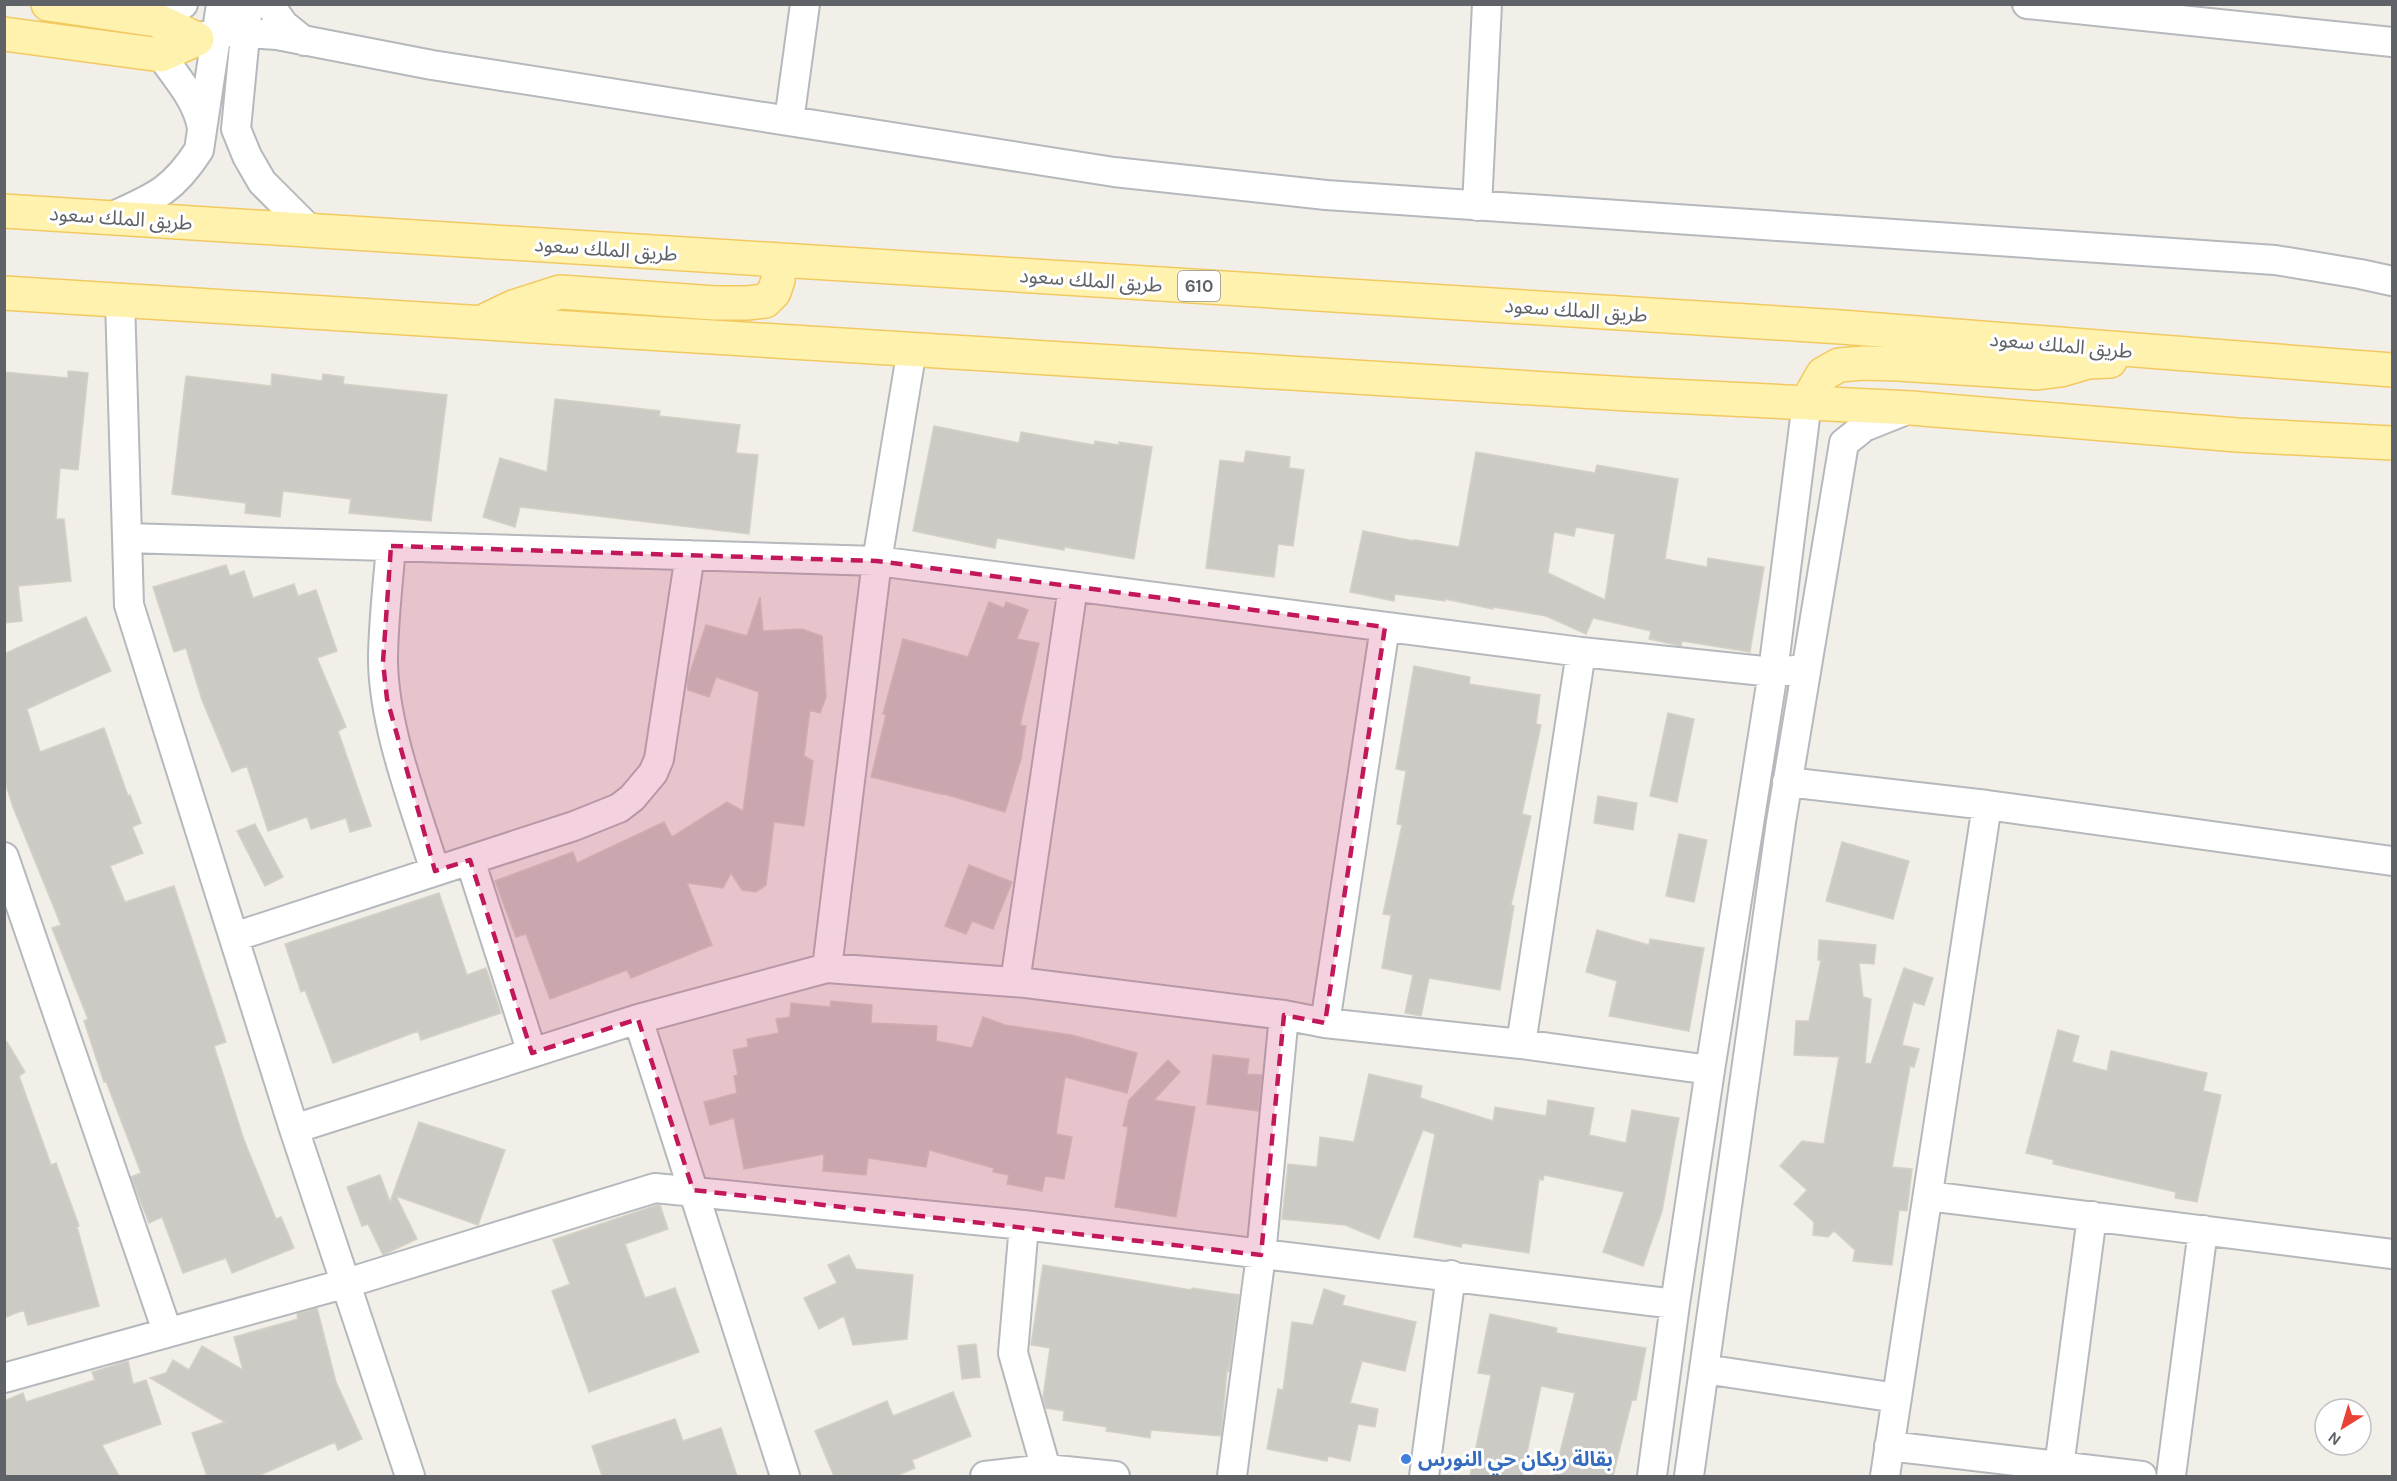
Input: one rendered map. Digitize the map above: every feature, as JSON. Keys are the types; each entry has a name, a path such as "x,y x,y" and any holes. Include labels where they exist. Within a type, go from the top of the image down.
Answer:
{"main road":[{"path":"48,4 170,12 220,27"},
{"path":"4,34 161,56 220,27"},
{"name":"طريق الملك سعود","path":"4,211 1841,327 2392,370"},
{"path":"482,322 513,307 560,292 715,303 747,303 765,300 774,292 778,280 778,270 772,260"},
{"path":"4,293 1628,393 1911,408 2236,435 2392,443"},
{"path":"1807,402 1823,374 1839,365 1847,364 1898,364 2037,373 2061,370 2088,362 2226,358"}],"street":[{"path":"109,218 164,192 186,171 199,150 220,27 248,4"},
{"path":"269,4 284,25 304,41"},
{"path":"789,121 805,4"},
{"path":"1477,206 1487,4"},
{"path":"2027,4 2097,8 2392,42"},
{"path":"220,27 432,66 1114,171 1326,195 2275,260 2348,258 2392,261"},
{"path":"220,27 236,129 247,156 262,182 310,230"},
{"path":"161,56 200,112 203,133"},
{"path":"203,133 236,129"},
{"path":"2275,260 2392,281"},
{"path":"120,300 129,605 294,1129 347,1283 403,1475"},
{"path":"827,968 877,561 912,349"},
{"path":"1652,1476 1710,1070 1773,672 1807,402"},
{"path":"1689,1476 1787,782 1844,442 1864,427 1911,408"},
{"path":"127,538 877,561 1581,652 1773,672 1806,669"},
{"path":"391,546 383,662 387,699 402,761 435,871"},
{"path":"234,937 470,860 619,808 643,787 653,773 663,743 690,555"},
{"path":"1015,982 1073,587"},
{"path":"1325,1023 1385,627"},
{"path":"1521,1044 1581,652"},
{"path":"1787,782 1988,805 2392,861"},
{"path":"1885,1476 1988,805"},
{"path":"4,857 10,889 167,1331"},
{"path":"470,860 532,1053"},
{"path":"294,1129 638,1019 827,968 1015,982 1284,1015 1325,1023 1521,1044 1710,1070"},
{"path":"1232,1476 1261,1255 1284,1015"},
{"path":"638,1019 785,1476"},
{"path":"4,1378 347,1283 655,1188 693,1190 1024,1225 1261,1255 1451,1275 1675,1304"},
{"path":"1928,1196 2392,1254"},
{"path":"2059,1467 2092,1216"},
{"path":"1024,1225 1013,1353 1047,1473"},
{"path":"2171,1476 2203,1230"},
{"path":"1424,1476 1451,1275"},
{"path":"1704,1369 1897,1398"},
{"path":"1889,1446 2142,1476"},
{"path":"985,1476 1047,1473 1115,1476"}],"highlighted area":[{"path":"391,546 877,561 1385,627 1325,1023 1284,1015 1261,1255 693,1190 638,1019 532,1053 470,860 435,871 387,699 383,662"}],"building":[{"path":"68,371 88,373 78,470 60,468 56,519 64,519 71,581 18,586 22,621 4,623 4,372 68,378"},
{"path":"272,374 322,381 323,374 344,377 343,384 447,395 431,521 349,513 351,499 283,491 280,517 245,513 246,503 172,494 186,376 271,386"},
{"path":"555,399 660,411 659,416 740,425 736,453 758,455 749,534 520,507 515,527 483,517 500,458 547,472"},
{"path":"934,426 1019,443 1021,432 1094,445 1095,441 1152,447 1134,559 997,538 995,548 913,531"},
{"path":"1246,451 1290,457 1289,468 1304,470 1293,546 1278,544 1274,577 1206,568 1220,460 1244,463"},
{"path":"1476,452 1595,473 1597,465 1678,479 1665,559 1707,567 1708,558 1764,567 1750,652 1682,641 1681,646 1649,639 1651,631 1593,618 1586,634 1546,616 1493,607 1493,609 1445,599 1445,601 1395,594 1394,601 1350,592 1363,531 1459,547","holes":["1576,527 1615,534 1605,600 1548,573 1554,532 1574,536"]},
{"path":"226,565 230,576 244,571 253,598 294,584 298,596 316,590 337,651 317,658 346,727 338,731 371,826 350,832 346,818 311,829 307,817 268,831 247,766 232,772 202,700 186,648 174,652 153,587"},
{"path":"760,597 763,631 802,629 822,636 826,697 820,713 810,710 804,756 813,761 804,826 774,822 766,885 756,892 742,890 731,873 723,888 687,883 712,945 631,978 627,970 550,999 526,934 516,937 495,881 573,852 577,863 664,822 672,837 727,802 743,811 759,692 716,677 709,697 688,690 687,681 706,625 747,636"},
{"path":"989,602 1004,608 1006,602 1028,610 1017,639 1039,643 1020,725 1026,726 1021,759 1005,812 941,793 871,777 886,715 883,714 903,639 968,657"},
{"path":"86,617 111,671 27,709 40,752 104,728 128,796 130,795 141,823 132,827 143,853 110,866 125,902 174,886 226,1042 214,1046 244,1140 276,1219 281,1217 294,1248 232,1273 226,1258 183,1273 162,1217 149,1223 131,1177 141,1173 106,1081 104,1082 84,1021 88,1019 52,928 61,925 4,779 4,654"},
{"path":"1414,666 1470,677 1469,684 1540,695 1536,724 1541,725 1522,814 1531,816 1511,905 1514,906 1500,990 1429,978 1421,1016 1405,1013 1413,975 1382,968 1391,915 1383,914 1402,825 1397,824 1406,771 1396,769"},
{"path":"1668,713 1694,719 1677,802 1650,796"},
{"path":"1598,796 1637,803 1633,830 1594,823"},
{"path":"255,824 283,877 265,886 237,831"},
{"path":"1679,834 1707,840 1694,902 1666,896"},
{"path":"1842,842 1909,861 1893,919 1826,901"},
{"path":"969,865 1012,882 993,929 972,921 966,934 945,926"},
{"path":"439,893 467,975 486,968 501,1013 421,1040 418,1031 333,1063 305,990 301,992 285,944"},
{"path":"1597,930 1649,945 1650,939 1704,948 1689,1031 1609,1016 1617,981 1586,972"},
{"path":"1819,940 1876,945 1874,964 1859,963 1863,997 1871,999 1865,1063 1871,1064 1904,968 1933,978 1924,1005 1913,1002 1902,1045 1919,1049 1914,1067 1910,1066 1892,1167 1912,1169 1907,1211 1899,1210 1892,1265 1853,1261 1855,1250 1834,1231 1828,1237 1813,1235 1814,1222 1794,1204 1807,1190 1780,1166 1802,1141 1824,1144 1839,1057 1794,1055 1796,1021 1809,1021 1821,960 1818,960"},
{"path":"831,1001 872,1005 871,1023 937,1026 936,1041 972,1048 983,1017 1005,1025 1072,1035 1137,1053 1127,1093 1065,1077 1056,1134 1072,1137 1064,1179 1045,1176 1042,1191 1007,1184 1009,1175 993,1172 994,1168 929,1150 926,1167 868,1158 866,1175 823,1171 824,1154 744,1169 734,1118 710,1125 704,1102 737,1093 734,1076 738,1075 733,1050 748,1047 747,1039 779,1033 776,1019 790,1017 791,1003 830,1007"},
{"path":"2058,1030 2079,1036 2072,1062 2107,1071 2111,1051 2207,1073 2203,1091 2221,1095 2197,1202 2175,1198 2176,1192 2053,1164 2054,1160 2026,1153"},
{"path":"4,1042 7,1042 25,1072 19,1076 51,1165 56,1163 79,1226 77,1227 99,1306 28,1325 24,1310 4,1318"},
{"path":"1213,1055 1249,1059 1247,1074 1262,1075 1258,1111 1207,1104"},
{"path":"1168,1060 1180,1072 1154,1100 1195,1107 1176,1217 1115,1207 1128,1127 1123,1126 1129,1100"},
{"path":"1369,1074 1422,1086 1420,1098 1493,1121 1495,1107 1546,1116 1548,1100 1594,1108 1589,1135 1626,1143 1632,1110 1679,1118 1662,1211 1643,1266 1603,1252 1624,1192 1544,1175 1543,1180 1539,1179 1529,1253 1462,1243 1461,1247 1414,1237 1435,1134 1423,1130 1379,1239 1345,1225 1282,1219 1288,1164 1317,1167 1320,1137 1354,1142"},
{"path":"419,1122 505,1150 478,1225 396,1196 417,1239 383,1255 368,1224 362,1226 347,1187 380,1175 390,1202"},
{"path":"660,1205 668,1229 625,1244 645,1298 675,1288 699,1352 589,1392 552,1291 570,1284 553,1240"},
{"path":"849,1255 856,1269 913,1275 907,1339 853,1345 844,1316 819,1329 804,1298 837,1283 828,1265"},
{"path":"1043,1265 1191,1290 1192,1288 1239,1295 1229,1371 1227,1370 1221,1436 1151,1430 1150,1438 1106,1431 1107,1427 1063,1420 1064,1411 1046,1408 1043,1397 1050,1348 1031,1345"},
{"path":"1324,1289 1345,1296 1342,1305 1416,1322 1405,1371 1362,1361 1350,1403 1378,1409 1375,1427 1358,1424 1350,1461 1328,1456 1327,1461 1267,1449 1278,1389 1283,1390 1292,1322 1313,1325"},
{"path":"317,1308 336,1382 362,1439 338,1450 335,1442 258,1476 207,1476 192,1433 225,1422 150,1378 166,1373 173,1360 189,1370 202,1346 243,1370 234,1337 298,1319 297,1314"},
{"path":"1490,1314 1557,1328 1556,1333 1646,1348 1636,1400 1632,1400 1613,1476 1554,1476 1575,1393 1541,1386 1522,1476 1470,1476 1491,1375 1478,1373"},
{"path":"976,1344 980,1377 962,1379 958,1346"},
{"path":"128,1361 133,1384 146,1380 161,1424 102,1445 119,1476 4,1476 4,1401 23,1393 26,1402 95,1380 92,1372"},
{"path":"953,1392 971,1436 912,1460 915,1468 896,1476 834,1476 815,1431 887,1401 893,1416"},
{"path":"675,1419 683,1441 721,1428 737,1476 602,1476 592,1446"}],"place":[{"name":"بقالة ريكان حي النورس","path":"1406,1459"}]}
